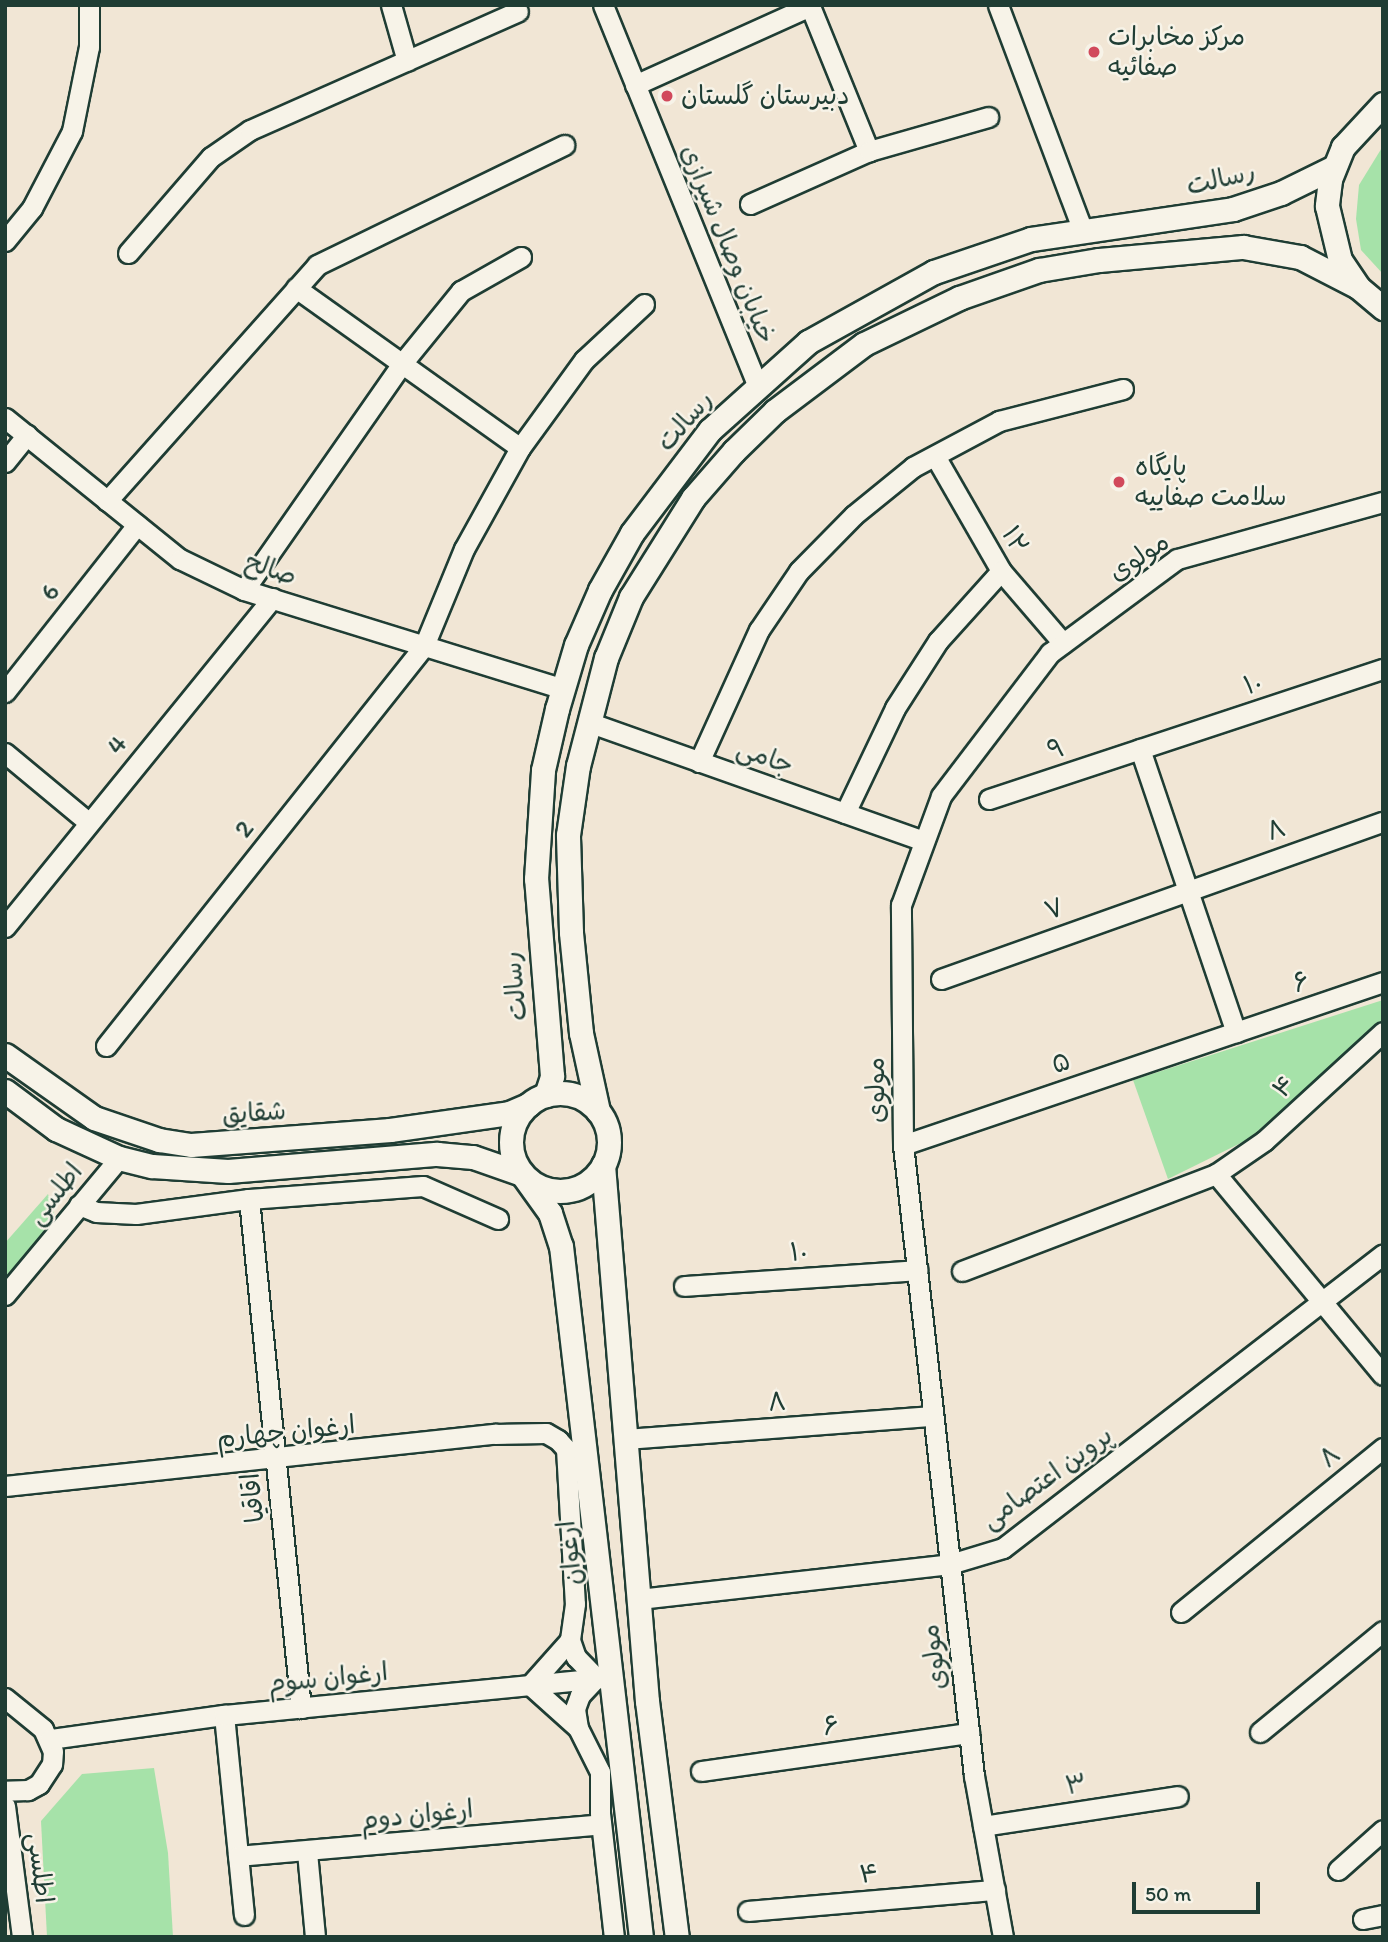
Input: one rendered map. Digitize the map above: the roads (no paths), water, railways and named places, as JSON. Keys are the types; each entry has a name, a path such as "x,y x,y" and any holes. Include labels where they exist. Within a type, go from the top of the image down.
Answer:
{"main road":[{"path":"1357,287 1340,260 1329,231 1327,201 1334,167 1354,130 1383,104"},
{"name":"رسالت","path":"537,1100 552,1076 538,944 537,829 543,770 563,689 590,612 632,533 710,430 808,342 902,286 980,254 1083,231 1233,209 1281,193 1334,167"},
{"path":"677,1937 639,1599 625,1439 603,1165 607,1130 598,1111 581,1033 568,835 588,722 606,658 631,597 693,498 775,411 853,352 904,322 996,283 1039,270 1098,260 1243,247 1300,257 1357,287 1383,308"},
{"path":"757,385 775,411"},
{"name":"شقایق","path":"5,1055 94,1118 159,1140 191,1144 390,1130 509,1113 537,1100"},
{"path":"5,1091 56,1129 119,1158 186,1171 228,1171 437,1154 473,1157 522,1174 537,1186 556,1191 573,1189 591,1180 603,1165"},
{"path":"522,1174 513,1156 511,1138 516,1120 537,1100 564,1093 582,1099 598,1111"},
{"name":"ارغوان","path":"522,1174 550,1213 561,1246 604,1677 641,1937"}],"street":[{"path":"5,241 32,208 72,131 89,47 89,5"},
{"path":"391,5 407,61"},
{"name":"خیابان وصال شیرازی","path":"603,5 757,385"},
{"path":"998,5 1083,231"},
{"path":"635,85 810,6 869,151"},
{"path":"128,253 211,157 250,130 518,11"},
{"path":"750,204 869,151 988,117"},
{"path":"107,500 317,265 564,145"},
{"path":"244,590 402,363 461,291 521,257"},
{"path":"296,288 520,448"},
{"name":"2","path":"106,1046 424,646 464,549 520,448 583,360 644,304"},
{"path":"699,762 759,630 799,571 854,515 913,467 999,421 1123,389"},
{"name":"صالح","path":"5,418 180,559 244,590 563,689"},
{"path":"5,462 27,435"},
{"name":"۱۲","path":"935,456 1001,571 1063,643"},
{"name":"مولوی","path":"1003,1937 969,1733 903,1145 901,905 941,796 1050,653 1177,559 1383,502"},
{"name":"6","path":"5,692 137,524"},
{"path":"845,813 895,708 938,641 1001,571"},
{"name":"4","path":"5,928 88,822 272,598"},
{"name":"۱۰","path":"1139,749 1383,668"},
{"name":"جامی","path":"588,722 924,841"},
{"path":"1139,749 1236,1032"},
{"name":"۹","path":"989,799 1139,749"},
{"path":"5,753 88,822"},
{"name":"۸","path":"1185,889 1383,822"},
{"name":"۷","path":"941,979 1185,889"},
{"name":"۶","path":"1236,1032 1383,982"},
{"name":"۵","path":"903,1145 1236,1032"},
{"name":"۴","path":"962,1271 1216,1174 1264,1141 1383,1032"},
{"name":"اطلسی","path":"5,1295 119,1158"},
{"path":"1216,1174 1383,1376"},
{"path":"79,1205 96,1212 136,1214 249,1199 424,1186 498,1219"},
{"name":"اقاقیا","path":"249,1199 301,1708"},
{"name":"پروین اعتصامی","path":"639,1599 950,1564 1003,1548 1322,1304 1383,1254"},
{"name":"۱۰","path":"684,1286 917,1270"},
{"name":"۸","path":"625,1439 933,1416"},
{"name":"ارغوان چهارم","path":"5,1486 507,1434 546,1433 566,1449 575,1604 570,1640"},
{"name":"۸","path":"1181,1612 1383,1448"},
{"path":"1260,1732 1383,1631"},
{"path":"578,1728 577,1702 604,1677 576,1657 570,1640 530,1685 578,1728 600,1772 601,1824 614,1937"},
{"name":"ارغوان سوم","path":"50,1739 224,1715 604,1677"},
{"path":"5,1698 50,1739 53,1751 47,1775 28,1790 5,1791"},
{"path":"224,1715 244,1915"},
{"name":"۶","path":"701,1771 969,1733"},
{"name":"۳","path":"983,1826 1178,1796"},
{"name":"اطلسی","path":"5,1806 22,1937"},
{"name":"ارغوان دوم","path":"238,1856 601,1824"},
{"path":"1338,1870 1383,1830"},
{"path":"307,1852 315,1937"},
{"name":"۴","path":"748,1911 995,1890"},
{"path":"1363,1919 1383,1915"}],"place":[{"name":"مرکز مخابرات صفائیه","path":"1094,52"},
{"name":"دبیرستان گلستان","path":"667,96"},
{"name":"پایگاه سلامت صفاییه","path":"1119,482"}]}
